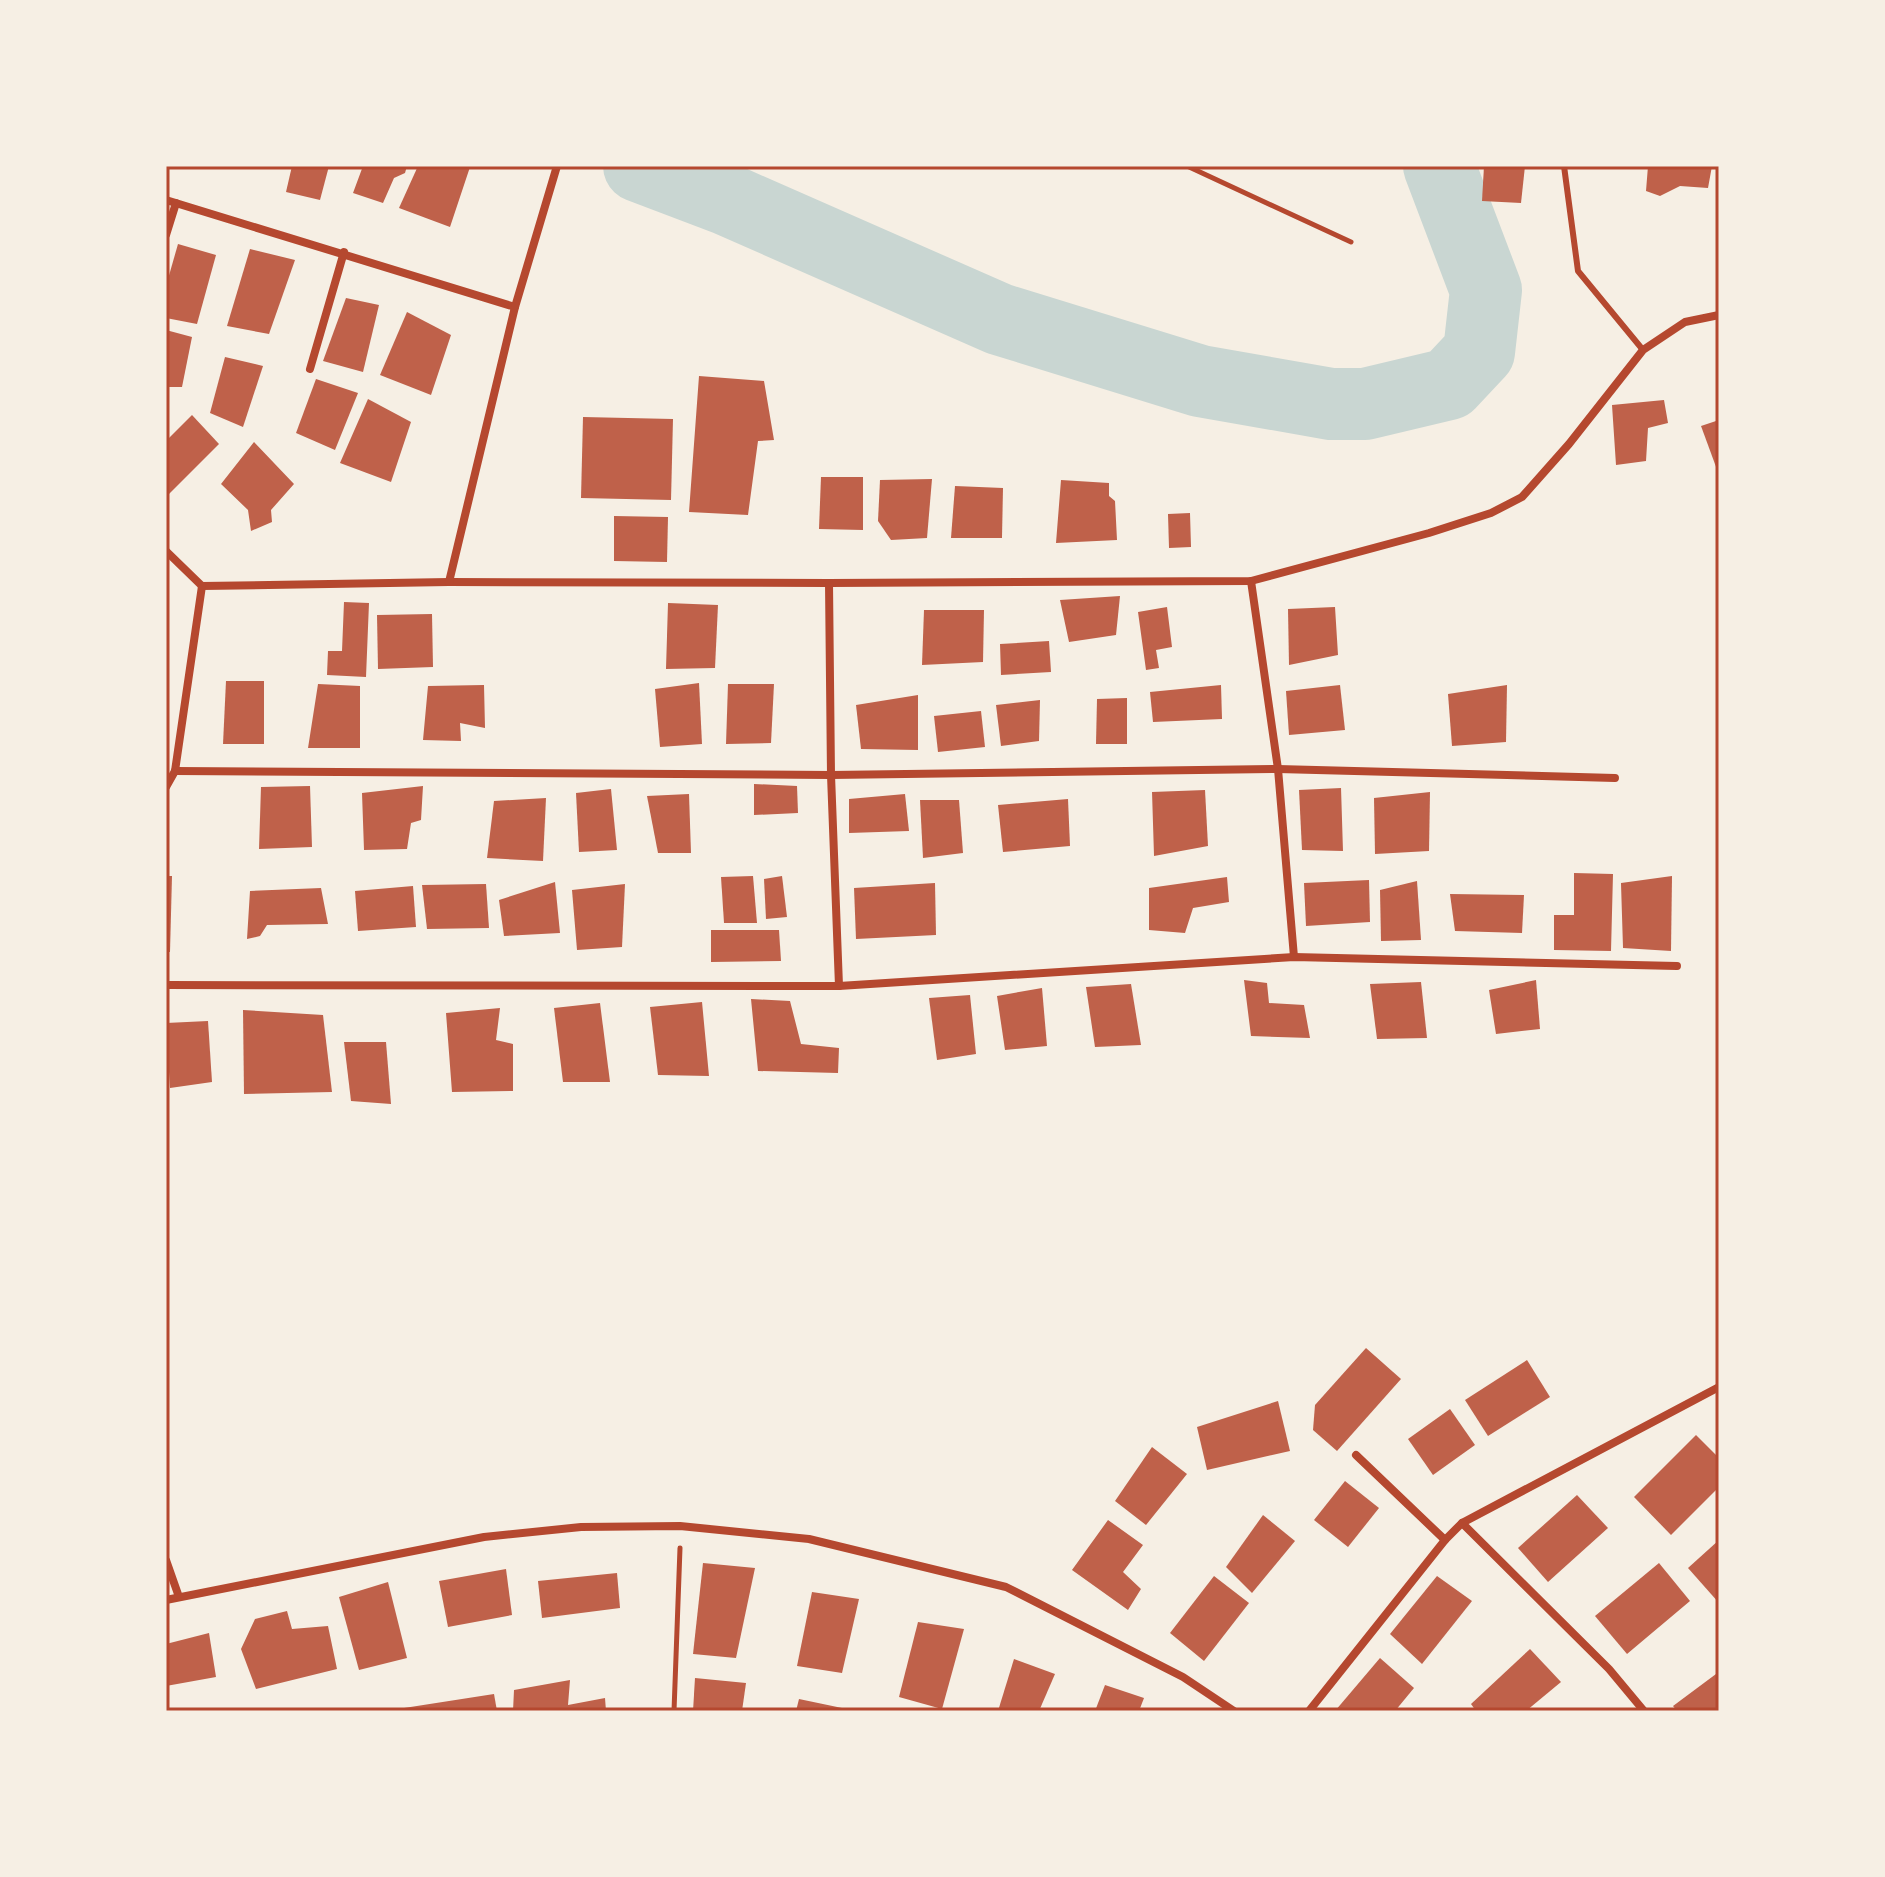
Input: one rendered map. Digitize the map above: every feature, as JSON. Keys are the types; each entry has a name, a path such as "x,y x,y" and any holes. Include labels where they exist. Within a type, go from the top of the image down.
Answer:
{"street":[{"path":"449,582 515,307 557,166"},
{"path":"166,200 344,252 515,307"},
{"path":"166,235 176,203"},
{"path":"310,369 344,252"},
{"path":"166,551 202,586 449,582 1251,581 1429,533 1491,513 1522,497 1569,444 1643,350 1685,322 1719,315"},
{"path":"1251,581 1278,769 1294,957"},
{"path":"829,583 831,775 839,986"},
{"path":"166,787 175,771 202,586"},
{"path":"175,771 831,775 1278,769 1615,778"},
{"path":"166,985 839,986 1294,957 1677,966"},
{"path":"1309,1711 1445,1540 1462,1523 1719,1387"},
{"path":"1356,1455 1445,1540"},
{"path":"1462,1523 1609,1669 1644,1711"},
{"path":"166,1600 484,1537 581,1527 680,1526 809,1539 1006,1587 1183,1677 1234,1711"},
{"path":"166,1560 179,1597"}],"lane":[{"path":"1564,166 1578,271 1643,350"}],"path":[{"path":"1187,166 1351,242"},
{"path":"674,1711 680,1526"}],"building":[{"path":"292,166 329,166 320,200 286,192"},
{"path":"363,166 407,166 405,173 394,178 383,203 353,193"},
{"path":"418,166 470,167 450,227 399,208"},
{"path":"1484,166 1525,166 1521,203 1482,201"},
{"path":"1648,166 1712,166 1708,188 1680,186 1660,196 1646,191"},
{"path":"178,244 216,255 197,324 166,318 166,286"},
{"path":"250,249 295,260 269,334 227,326"},
{"path":"346,298 379,305 363,372 323,361"},
{"path":"407,312 451,335 431,395 380,375"},
{"path":"166,330 192,337 182,387 166,387"},
{"path":"225,357 263,366 243,427 210,413"},
{"path":"699,376 764,381 774,440 758,441 748,515 689,512"},
{"path":"316,379 358,393 335,450 296,433"},
{"path":"368,399 411,422 391,482 340,463"},
{"path":"1664,400 1668,423 1648,428 1646,461 1616,465 1612,405"},
{"path":"192,415 219,444 169,494 166,489 166,441"},
{"path":"583,417 673,419 671,500 581,498"},
{"path":"1719,420 1719,475 1701,426"},
{"path":"254,442 294,484 271,510 272,522 251,531 248,510 221,484"},
{"path":"821,477 863,477 863,530 819,529"},
{"path":"932,479 927,538 891,540 878,521 880,480"},
{"path":"1061,480 1109,483 1109,496 1115,501 1117,540 1056,543"},
{"path":"955,486 1003,488 1002,538 951,538"},
{"path":"1190,513 1191,547 1169,548 1168,514"},
{"path":"614,516 668,517 667,562 614,561"},
{"path":"1120,596 1116,635 1069,642 1060,600"},
{"path":"344,602 369,603 366,677 327,675 328,651 342,651"},
{"path":"668,603 718,605 715,668 666,669"},
{"path":"1167,607 1172,647 1156,650 1159,668 1146,670 1138,612"},
{"path":"1335,607 1338,655 1289,665 1288,609"},
{"path":"924,610 984,610 983,662 922,665"},
{"path":"432,614 433,667 378,669 377,615"},
{"path":"1049,641 1051,672 1001,675 1000,644"},
{"path":"226,681 264,681 264,744 223,744"},
{"path":"699,683 702,744 660,747 655,689"},
{"path":"318,684 360,686 360,748 308,748"},
{"path":"728,684 774,684 771,743 726,744"},
{"path":"484,685 485,728 460,723 461,741 423,740 428,686"},
{"path":"1221,685 1222,719 1153,722 1150,692"},
{"path":"1340,685 1345,730 1289,735 1286,691"},
{"path":"1507,685 1506,742 1452,746 1448,694"},
{"path":"918,695 918,750 861,749 856,705"},
{"path":"1127,698 1127,744 1096,744 1097,699"},
{"path":"1040,700 1039,741 1001,746 996,705"},
{"path":"981,711 985,747 938,752 934,716"},
{"path":"754,784 797,786 798,813 754,815"},
{"path":"310,786 312,847 259,849 261,787"},
{"path":"423,786 421,820 411,823 407,849 364,850 362,793"},
{"path":"1341,788 1343,851 1302,850 1299,790"},
{"path":"611,789 617,850 579,852 576,793"},
{"path":"1205,790 1208,846 1154,856 1152,792"},
{"path":"1430,792 1429,851 1375,854 1374,798"},
{"path":"689,794 691,853 658,853 647,796"},
{"path":"905,794 909,831 849,833 849,799"},
{"path":"546,798 543,861 487,858 494,801"},
{"path":"1068,799 1070,846 1003,852 998,805"},
{"path":"920,800 959,800 963,853 923,858"},
{"path":"1574,873 1613,874 1611,951 1554,950 1554,915 1574,915"},
{"path":"166,876 172,876 170,952 166,952"},
{"path":"753,876 757,923 724,923 721,877"},
{"path":"782,876 787,917 766,919 764,879"},
{"path":"1672,876 1671,951 1623,948 1621,883"},
{"path":"1227,877 1229,902 1193,908 1185,933 1149,930 1149,888"},
{"path":"1369,880 1370,922 1306,926 1304,883"},
{"path":"1417,881 1421,940 1381,941 1380,890"},
{"path":"555,882 560,933 504,936 499,900"},
{"path":"935,883 936,935 856,939 854,888"},
{"path":"486,884 489,928 427,929 422,885"},
{"path":"625,884 622,947 577,950 572,890"},
{"path":"413,886 416,927 358,931 355,891"},
{"path":"321,888 328,924 267,925 260,936 247,939 250,891"},
{"path":"1450,894 1524,895 1522,933 1455,931"},
{"path":"711,930 779,930 781,961 711,962"},
{"path":"1244,980 1267,983 1269,1003 1304,1005 1310,1038 1251,1036"},
{"path":"1536,980 1540,1029 1496,1034 1489,990"},
{"path":"1421,982 1427,1038 1377,1039 1370,984"},
{"path":"1131,984 1141,1045 1095,1047 1086,987"},
{"path":"1042,988 1047,1046 1005,1050 997,996"},
{"path":"970,995 976,1054 937,1060 929,998"},
{"path":"751,999 790,1001 801,1044 839,1048 838,1073 758,1071"},
{"path":"702,1002 709,1076 658,1075 650,1007"},
{"path":"600,1003 610,1082 563,1082 554,1008"},
{"path":"500,1008 496,1040 513,1044 513,1091 452,1092 446,1013"},
{"path":"243,1010 323,1015 332,1092 244,1094"},
{"path":"208,1021 212,1082 170,1088 166,1023"},
{"path":"344,1042 386,1042 391,1104 351,1101"},
{"path":"1366,1348 1401,1379 1337,1451 1313,1430 1315,1405"},
{"path":"1527,1360 1550,1397 1488,1436 1465,1400"},
{"path":"1278,1401 1290,1451 1207,1470 1197,1427"},
{"path":"1450,1409 1475,1445 1433,1475 1408,1439"},
{"path":"1696,1435 1719,1458 1719,1487 1671,1535 1634,1497"},
{"path":"1152,1447 1187,1474 1146,1525 1115,1501"},
{"path":"1345,1481 1379,1508 1348,1547 1314,1520"},
{"path":"1577,1495 1608,1528 1548,1582 1518,1548"},
{"path":"1263,1515 1295,1541 1252,1593 1226,1567"},
{"path":"1108,1520 1143,1545 1123,1572 1141,1589 1128,1610 1072,1570"},
{"path":"1719,1540 1719,1603 1688,1568"},
{"path":"703,1563 755,1568 736,1658 693,1654"},
{"path":"1659,1563 1690,1601 1627,1654 1595,1616"},
{"path":"506,1569 512,1615 448,1627 439,1581"},
{"path":"617,1573 620,1608 542,1618 538,1581"},
{"path":"1214,1576 1249,1603 1204,1661 1170,1633"},
{"path":"1437,1576 1472,1601 1422,1664 1390,1634"},
{"path":"388,1582 407,1658 359,1670 339,1597"},
{"path":"812,1592 859,1599 842,1673 797,1666"},
{"path":"287,1611 292,1629 328,1626 337,1669 256,1689 241,1649 255,1619"},
{"path":"918,1622 964,1629 942,1709 899,1697"},
{"path":"209,1633 216,1677 166,1686 166,1644"},
{"path":"1530,1649 1561,1682 1526,1711 1476,1711 1471,1704"},
{"path":"1380,1658 1414,1688 1395,1711 1335,1711"},
{"path":"1014,1659 1055,1674 1039,1711 998,1711"},
{"path":"1716,1674 1719,1678 1719,1711 1677,1711 1673,1706"},
{"path":"695,1678 746,1683 742,1711 693,1711"},
{"path":"570,1680 568,1705 605,1698 606,1711 513,1711 514,1690"},
{"path":"1105,1685 1144,1698 1139,1711 1095,1711"},
{"path":"494,1694 497,1711 404,1711 404,1708"},
{"path":"799,1699 842,1708 841,1711 796,1711"}],"waterway":[{"path":"639,166 726,199 999,319 1200,381 1331,404 1365,404 1449,384 1479,352 1486,290 1439,166"}]}
